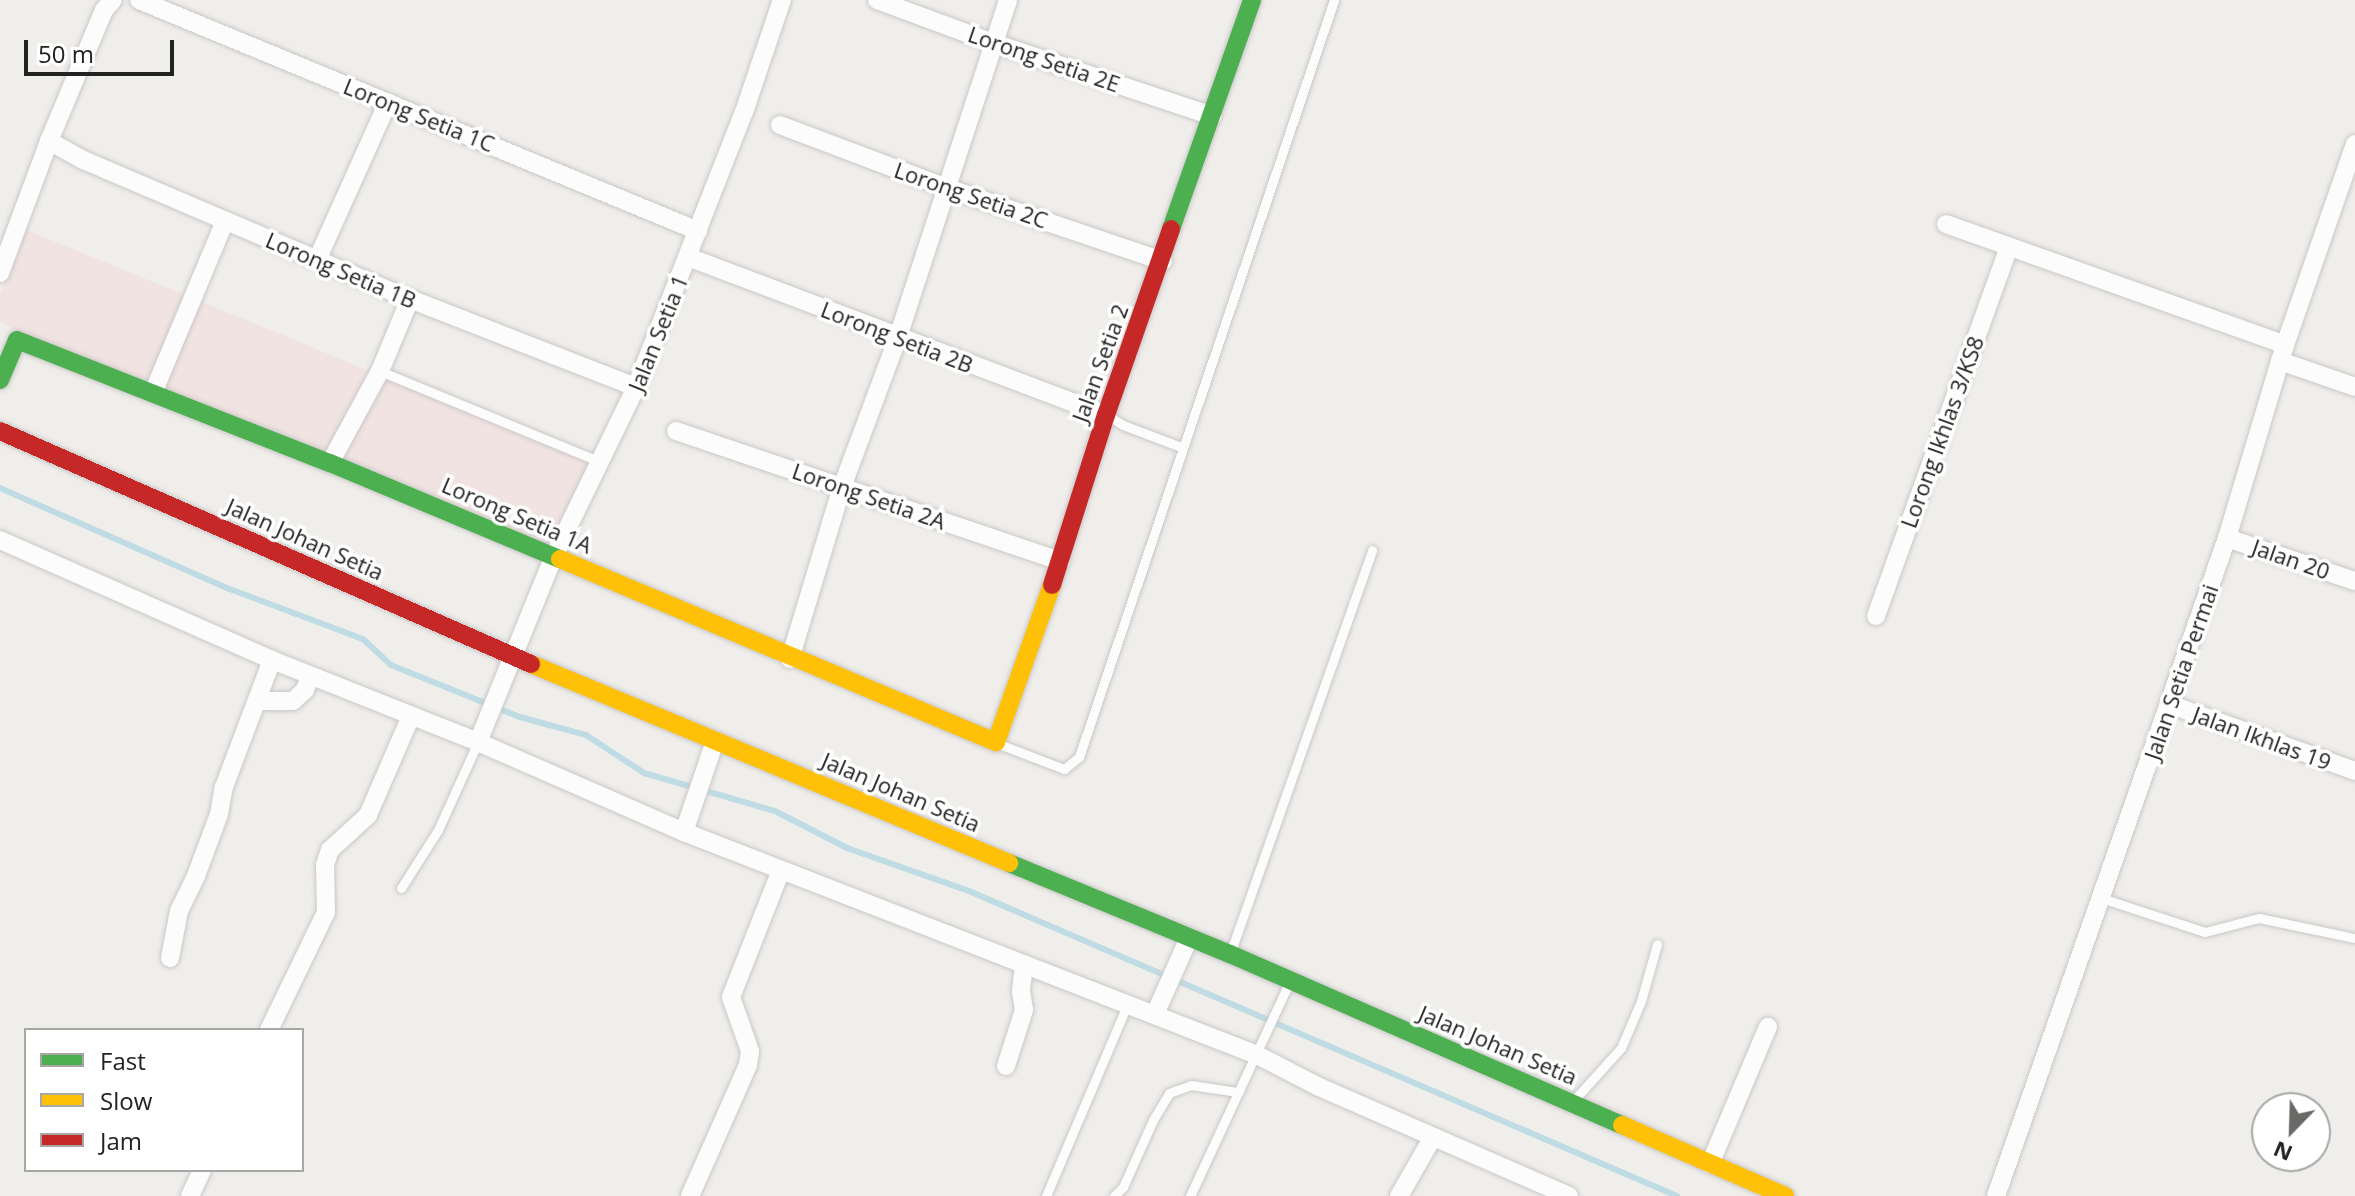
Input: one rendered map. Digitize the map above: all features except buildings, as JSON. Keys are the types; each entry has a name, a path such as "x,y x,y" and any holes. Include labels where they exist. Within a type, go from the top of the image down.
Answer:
{"main road":[{"name":"Jalan Setia 2","path":"996,742 1061,561 1106,415 1163,261 1252,0"},
{"name":"Lorong Setia 1A","path":"17,340 330,463 790,659 996,742"},
{"path":"0,380 17,340"},
{"name":"Jalan Johan Setia","path":"0,431 513,657 1230,954 1785,1196"}],"street":[{"path":"0,273 49,141 104,10 113,0"},
{"name":"Lorong Setia 1C","path":"139,0 698,231"},
{"name":"Jalan Setia 1","path":"479,737 554,556 636,387 698,231 782,0"},
{"name":"Lorong Setia 2E","path":"877,0 993,43 1212,116"},
{"path":"790,659 842,487 898,337 944,187 1008,0"},
{"path":"317,260 388,102"},
{"name":"Lorong Setia 2C","path":"780,125 944,187 1163,261"},
{"name":"Lorong Setia 1B","path":"49,141 81,159 410,299 636,387"},
{"name":"Jalan Setia Permai","path":"1996,1196 2227,538 2283,353 2355,144"},
{"path":"2337,196 2355,202"},
{"path":"153,393 225,221"},
{"path":"1946,224 2283,353 2355,387"},
{"name":"Lorong Ikhlas 3/KS8","path":"1876,616 2009,247"},
{"name":"Lorong Setia 2B","path":"688,257 1106,415"},
{"path":"330,463 380,371 410,299"},
{"name":"Lorong Setia 1A","path":"0,330 17,340"},
{"name":"Lorong Setia 2A","path":"676,431 1061,561"},
{"name":"Jalan 20","path":"2227,538 2355,581"},
{"path":"0,540 310,676 411,716 479,737 781,870 1127,1005 1157,1007 1433,1137 1569,1196"},
{"path":"170,958 179,911 219,814 224,787 272,660"},
{"path":"257,701 293,701 305,690 310,676"},
{"name":"Jalan Ikhlas 19","path":"2169,704 2355,771"},
{"path":"270,1028 326,912 325,865 330,850 368,815 411,716"},
{"path":"685,826 715,741"},
{"path":"690,1196 748,1065 750,1051 731,997 781,870"},
{"path":"1157,1007 1189,938"},
{"path":"1006,1066 1024,1010 1021,990 1024,964"},
{"path":"1710,1164 1768,1027"},
{"path":"1399,1196 1433,1137"},
{"path":"190,1196 201,1172"}],"lane":[{"path":"996,742 1064,769 1076,763 1334,0"},
{"path":"380,371 601,462"},
{"path":"1106,415 1123,425 1181,447"},
{"path":"1230,954 1372,550"},
{"path":"401,888 438,830 479,737"},
{"path":"2101,898 2205,932 2259,918 2355,938"},
{"path":"1572,1103 1621,1048 1641,1001 1657,944"},
{"path":"1190,1196 1290,981"},
{"path":"1046,1196 1127,1005"},
{"path":"1114,1196 1123,1187 1153,1120 1169,1093 1191,1085 1238,1092"}],"shaded area":[{"path":"24,229 593,465 550,546 22,335 0,321 0,294"}],"waterway":[{"path":"0,488 227,588 363,639 391,665 520,717 586,735 644,773 775,811 847,848 969,891 1677,1196"}],"traffic: fast":[{"path":"1171,229 1252,0"},
{"path":"0,380 17,340 330,463 560,559"},
{"path":"1009,863 1230,954 1622,1125"}],"traffic: slow":[{"path":"560,559 996,742 1052,585"},
{"path":"531,664 1009,863"},
{"path":"1622,1125 1785,1196"}],"traffic: jam":[{"path":"1052,585 1106,415 1171,229"},
{"path":"0,431 531,664"}]}
